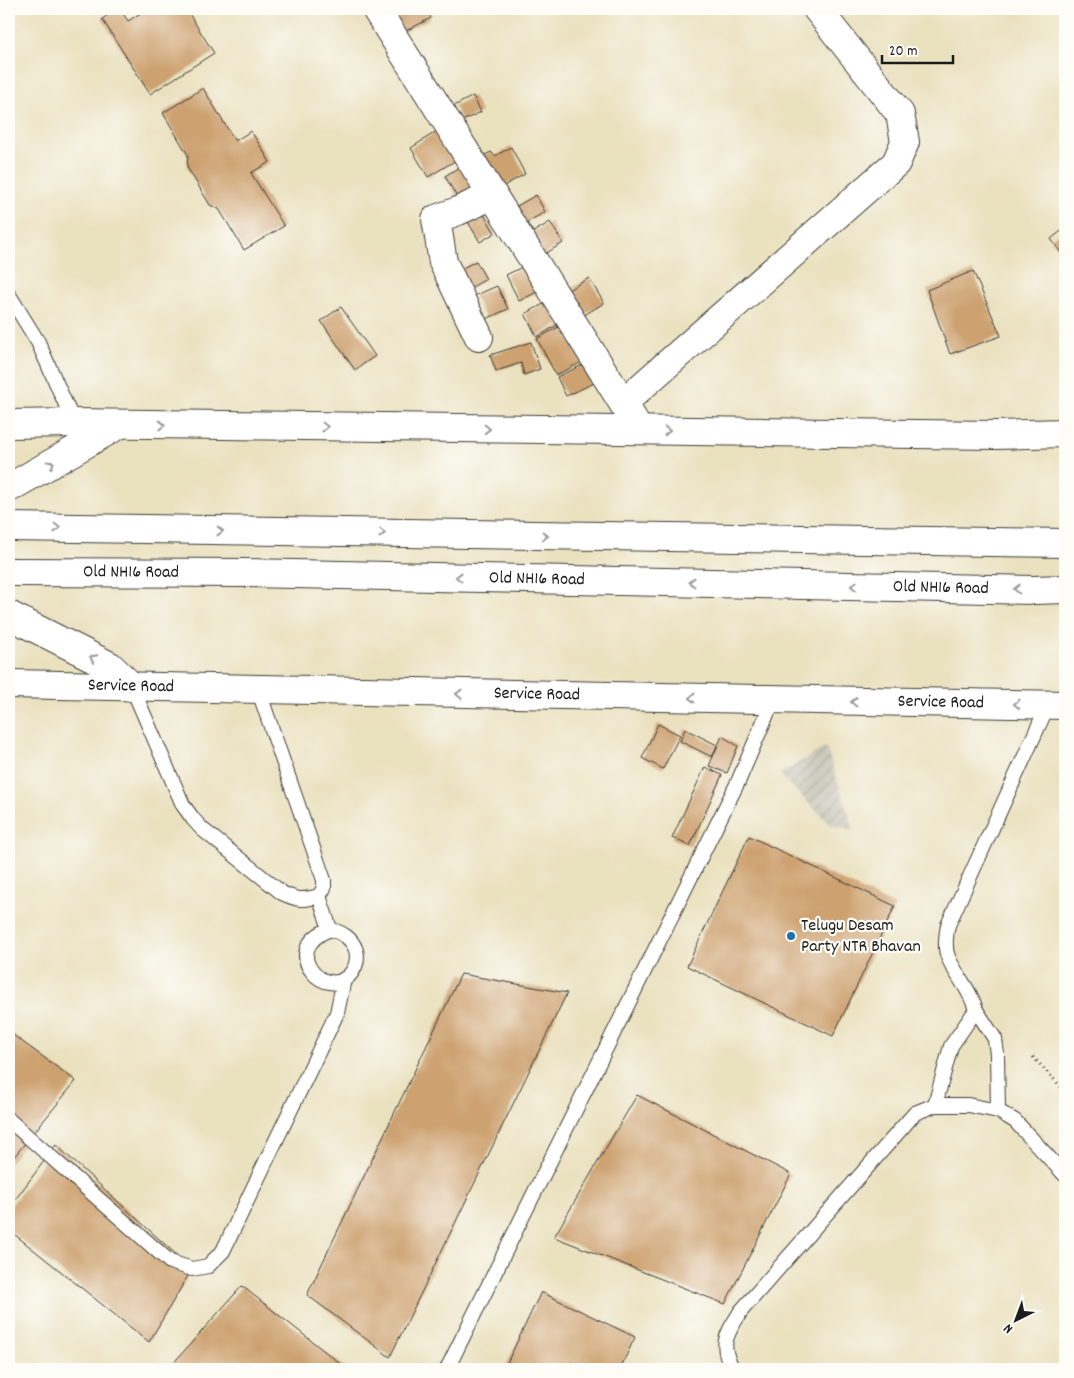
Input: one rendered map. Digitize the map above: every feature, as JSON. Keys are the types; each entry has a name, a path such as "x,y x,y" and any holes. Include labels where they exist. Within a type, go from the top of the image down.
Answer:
{"street":[{"path":"376,9 640,430"},
{"path":"623,402 896,163 905,142 900,114 817,9"},
{"path":"479,337 442,262 436,219 458,212 493,195"},
{"path":"9,424 74,423 996,435 1065,433"},
{"path":"9,488 120,424"},
{"path":"9,527 1065,543"},
{"name":"Old NH16 Road","path":"9,572 247,573 1034,590 1065,589"},
{"path":"9,615 110,666 132,686"},
{"name":"Service Road","path":"9,684 1057,705"}],"lane":[{"path":"9,295 38,342 74,423"},
{"path":"132,686 184,805 202,830 282,893 296,900 307,900 319,896 324,888 324,880 258,689"},
{"path":"447,1369 738,782 773,700"},
{"path":"998,1111 995,1039 976,1010 973,998 948,956 946,941 948,925 1057,705"},
{"path":"319,896 330,929"},
{"path":"330,929 342,933 352,940 357,952 357,963 351,973 344,979 335,982 324,981 314,974 307,964 306,954 310,944 316,937 330,929"},
{"path":"9,1120 170,1262 192,1269 208,1266 223,1251 337,1013 344,979"},
{"path":"934,1105 952,1046 976,1010"},
{"path":"733,1369 726,1357 726,1336 741,1312 915,1113 934,1105 968,1105 998,1111 1015,1121 1065,1175"}],"path":[{"path":"1033,1057 1065,1091"}],"shaded area":[{"path":"826,747 854,830 831,825 779,774"}],"building":[{"path":"120,9 128,21 147,9 186,9 214,53 150,94 102,19"},
{"path":"388,9 426,9 431,18 400,34"},
{"path":"203,88 235,141 251,131 270,162 251,173 284,226 244,250 219,209 210,205 187,167 188,155 163,113"},
{"path":"473,96 481,112 462,121 454,106"},
{"path":"437,131 458,159 428,177 411,148"},
{"path":"511,147 525,174 500,188 483,156 491,152 495,156"},
{"path":"461,166 474,189 458,199 445,176"},
{"path":"536,195 545,212 520,226 510,210"},
{"path":"483,213 495,233 480,242 468,222"},
{"path":"550,222 563,243 538,258 525,237"},
{"path":"1065,228 1065,258 1051,239"},
{"path":"476,261 486,279 467,290 457,271"},
{"path":"524,266 537,292 519,301 506,275"},
{"path":"973,271 1001,336 950,354 927,290"},
{"path":"589,278 604,303 581,317 565,292"},
{"path":"497,286 508,309 486,319 474,296"},
{"path":"547,302 559,324 537,337 525,314"},
{"path":"341,307 375,356 355,370 321,321"},
{"path":"562,325 582,362 556,375 537,339"},
{"path":"531,342 540,369 524,375 521,363 496,371 490,355"},
{"path":"584,364 594,383 566,396 557,377"},
{"path":"658,724 680,735 663,769 642,758"},
{"path":"685,729 717,745 712,757 680,741"},
{"path":"722,736 738,746 727,773 709,766"},
{"path":"705,767 722,775 690,846 672,838"},
{"name":"Telugu Desam Party NTR Bhavan","path":"749,836 895,906 833,1036 687,966"},
{"path":"461,974 567,993 390,1357 307,1295"},
{"path":"9,1032 76,1081 9,1163"},
{"path":"637,1095 791,1174 725,1304 554,1237"},
{"path":"56,1145 192,1269 149,1342 9,1230 9,1208"},
{"path":"242,1286 347,1369 169,1368"},
{"path":"541,1292 635,1337 620,1369 586,1369 572,1362 568,1369 504,1369"}],"place":[{"name":"Telugu Desam Party NTR Bhavan","path":"791,936"}]}
